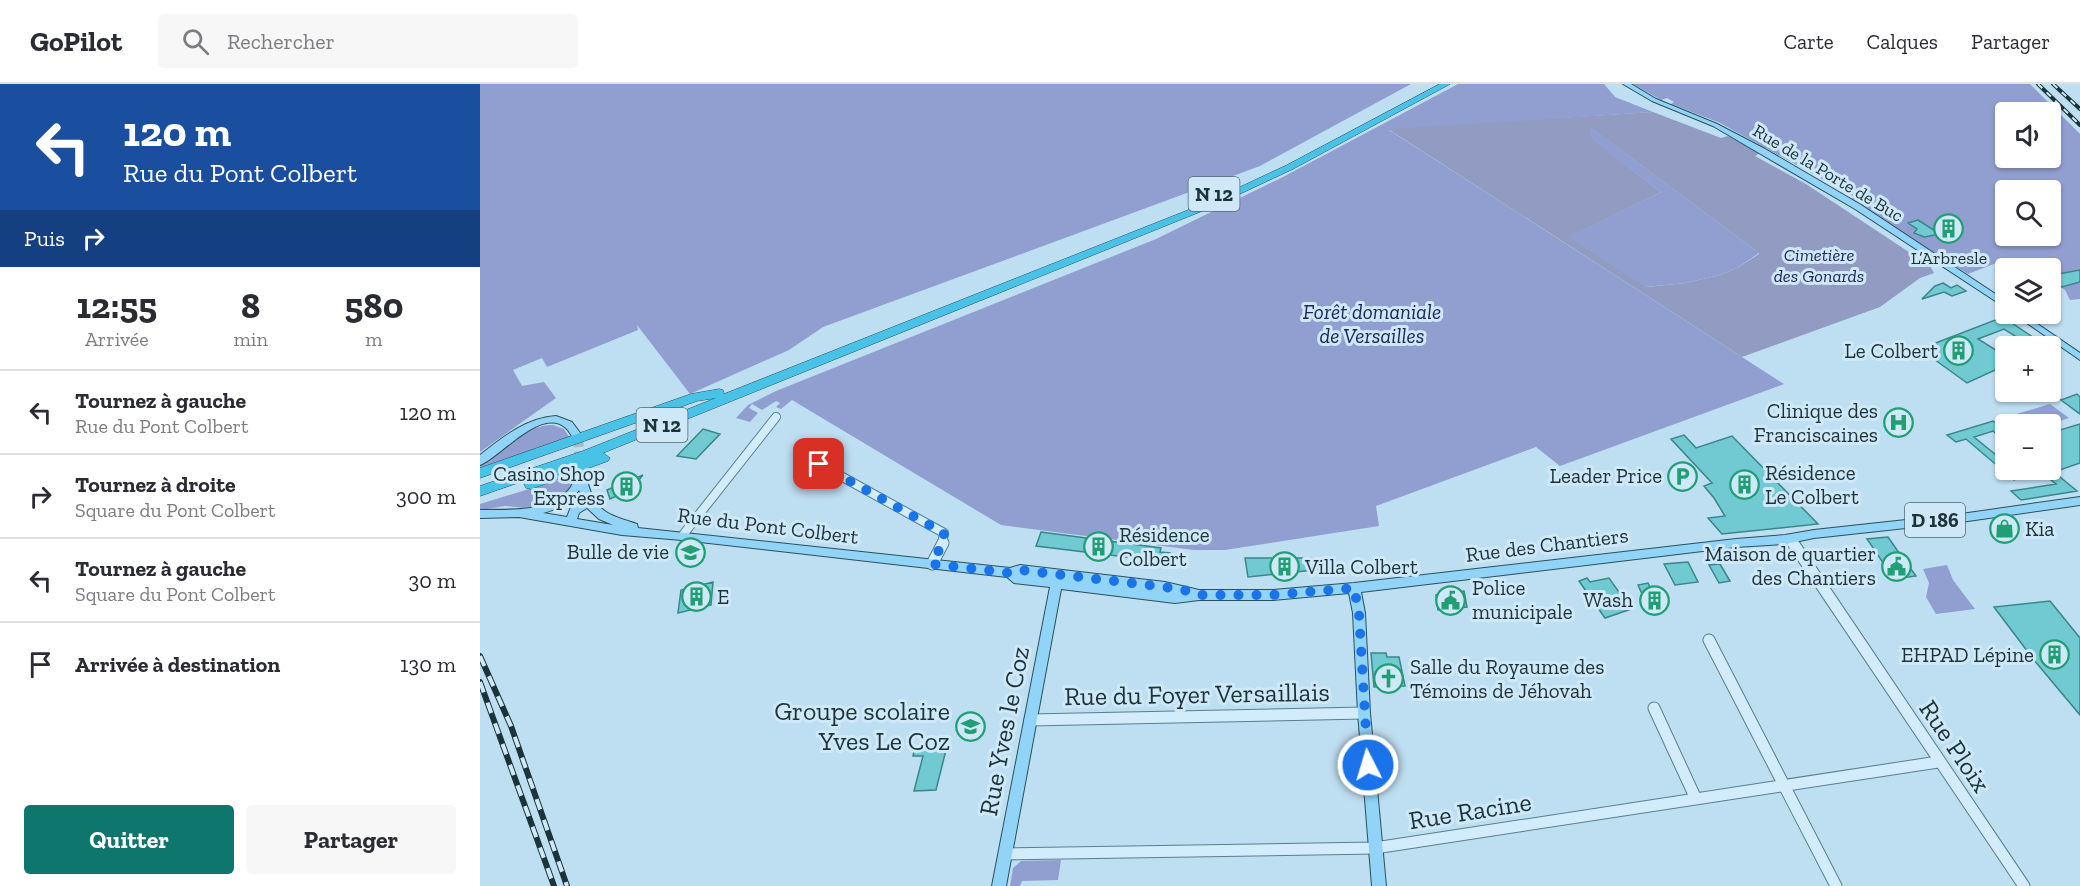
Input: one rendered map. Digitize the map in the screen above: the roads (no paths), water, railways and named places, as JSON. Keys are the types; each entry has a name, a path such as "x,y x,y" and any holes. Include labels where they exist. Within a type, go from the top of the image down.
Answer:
{"highway":[{"name":"N 12","path":"480,482 573,452 1202,200 1283,161 1430,84"},
{"name":"N 12","path":"480,491 588,454 1217,202 1290,167 1446,84"},
{"path":"480,499 566,473 621,451 813,369 829,358"},
{"path":"480,473 695,397 719,393"}],"main road":[{"name":"Rue de la Porte de Buc","path":"1626,84 1654,100 1715,125 1762,151 1858,207 1995,298"},
{"path":"2032,324 2080,357"},
{"path":"480,461 517,432 536,422 564,422 571,425 578,436"},
{"path":"480,514 522,514 560,504 575,492 581,477 588,502 575,510 572,521"},
{"name":"Rue des Chantiers","path":"1744,542 1780,534 1814,534 1961,518 2080,501"},
{"name":"D 186","path":"588,502 608,520 653,532"},
{"name":"Rue du Pont Colbert","path":"522,514 609,529 653,532 1010,573 1014,578 1057,580 1175,598 1199,595 1261,596 1354,588"},
{"name":"Rue des Chantiers","path":"1354,588 1744,542 1763,543 1791,540 1814,534"},
{"name":"Rue Yves le Coz","path":"999,886 1057,580"},
{"path":"1354,588 1359,613 1364,714 1379,886"}],"street":[{"path":"682,536 776,417"},
{"path":"819,464 944,533 943,542 932,564"},
{"name":"Rue Ploix","path":"1791,540 1938,762 2024,886"},
{"path":"1708,640 1836,886"},
{"path":"1654,708 1696,799"},
{"name":"Rue du Foyer Versaillais","path":"1030,720 1364,714"},
{"name":"Rue Racine","path":"1005,854 1375,848 1938,762"}],"tunnel":[{"path":"578,437 581,477"}],"railway":[{"path":"2038,84 2080,125"},
{"path":"2053,84 2080,109"},
{"path":"480,656 511,726 567,886"},
{"path":"480,682 554,886"}],"place":[{"name":"L’Arbresle","path":"1949,229"},
{"name":"Le Colbert","path":"1959,351"},
{"name":"Clinique des Franciscaines","path":"1899,423"},
{"name":"Leader Price","path":"1683,476"},
{"name":"Résidence Le Colbert","path":"1744,485"},
{"name":"Casino Shop Express","path":"626,486"},
{"name":"Kia","path":"2004,529"},
{"name":"Résidence Colbert","path":"1098,547"},
{"name":"Bulle de vie","path":"690,552"},
{"name":"Maison de quartier des Chantiers","path":"1897,566"},
{"name":"Villa Colbert","path":"1284,567"},
{"name":"E","path":"696,597"},
{"name":"Police municipale","path":"1451,600"},
{"name":"Wash","path":"1654,600"},
{"name":"EHPAD Lépine","path":"2055,655"},
{"name":"Salle du Royaume des Témoins de Jéhovah","path":"1389,679"},
{"name":"Groupe scolaire Yves Le Coz","path":"971,726"}],"park label":[{"name":"Cimetière des Gonards","path":"1819,265"},
{"name":"Forêt domaniale de Versailles","path":"1372,324"}]}
